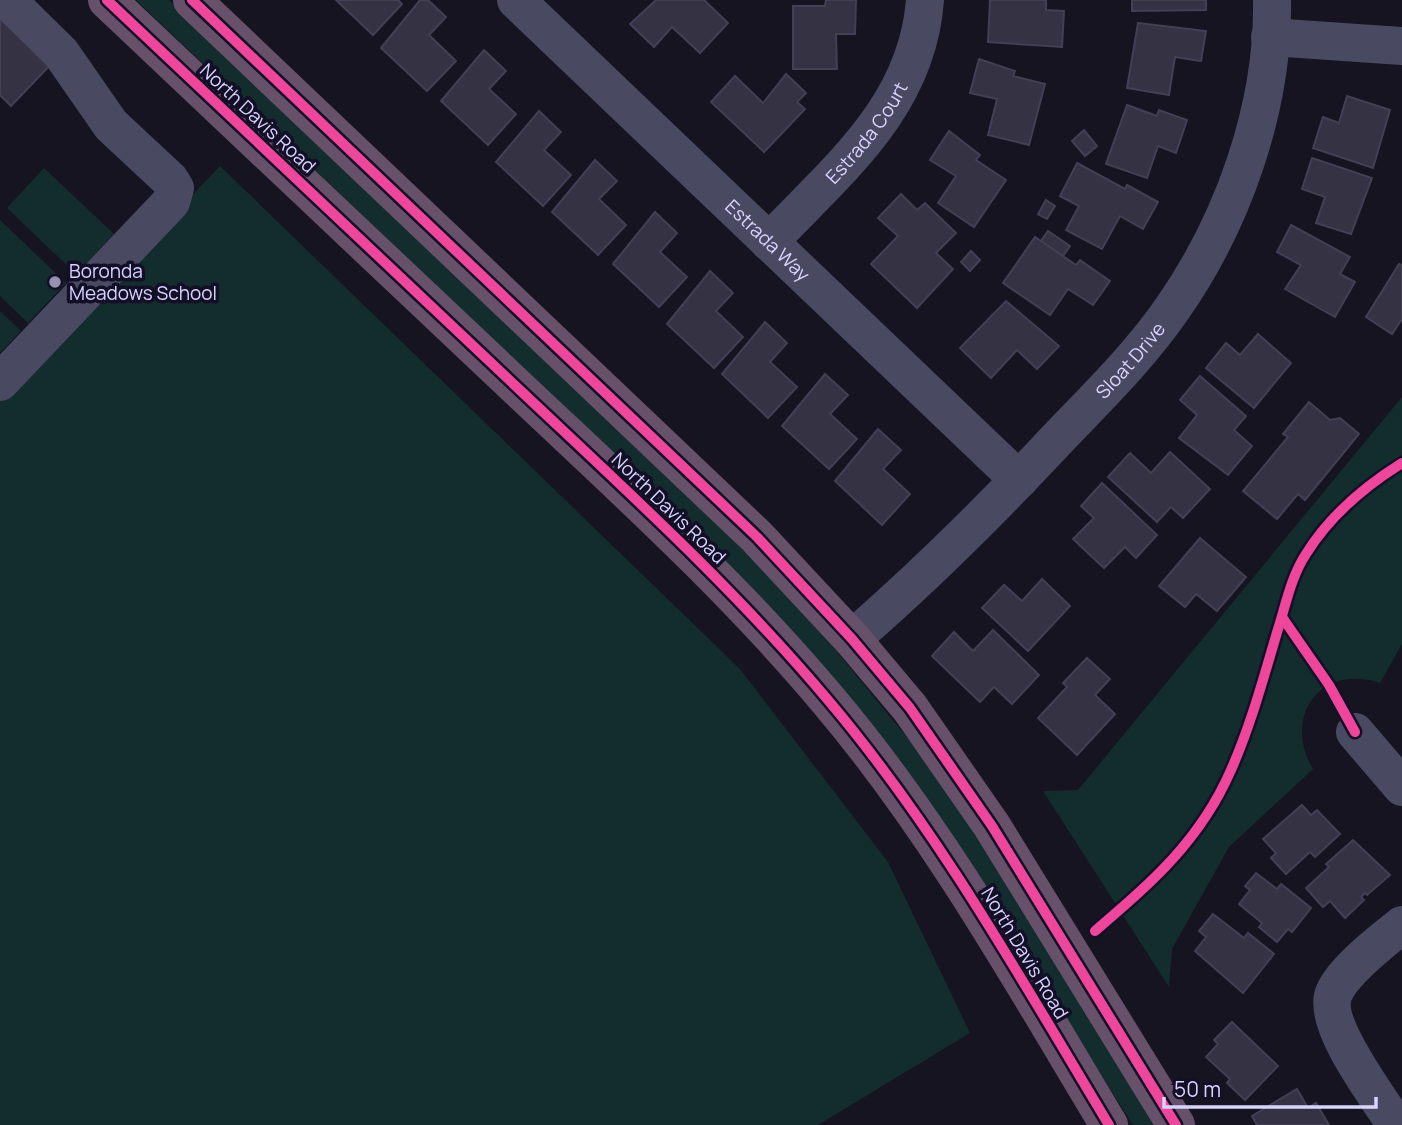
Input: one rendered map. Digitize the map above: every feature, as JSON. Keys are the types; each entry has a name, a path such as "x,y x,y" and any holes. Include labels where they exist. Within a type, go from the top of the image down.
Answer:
{"highway":[{"name":"North Davis Road","path":"107,0 731,591 779,642 901,792 962,882 1109,1125"},
{"name":"North Davis Road","path":"192,0 757,537 852,639 909,708 992,826 1176,1125"}],"street":[{"path":"0,383 171,202 175,188 170,180 111,125 61,52 7,0"},
{"name":"Estrada Way","path":"516,0 1019,480"},
{"name":"Estrada Court","path":"769,242 871,133 894,103 913,64 925,0"},
{"path":"1271,19 1402,46"},
{"name":"Sloat Drive","path":"852,639 948,552 1019,480 1149,338 1200,264 1243,167 1262,92 1271,19"},
{"path":"1355,732 1402,787"},
{"path":"1396,1125 1336,1026 1331,1004 1341,981 1402,925"}],"green space":[{"path":"136,0 169,0 659,464 811,620 953,794 1156,1125 1133,1125 901,762 780,619 711,546"},
{"path":"220,166 740,669 888,862 970,1033 818,1125 0,1125 0,398"},
{"path":"44,168 114,234 76,274 7,208"},
{"path":"0,220 66,283 28,323 0,296"},
{"path":"0,311 21,331 0,353"},
{"path":"1402,397 1402,644 1380,683 1359,679 1340,681 1324,688 1312,699 1305,714 1302,731 1305,750 1313,769 1229,847 1172,949 1169,987 1043,791 1078,790"}],"building":[{"path":"336,0 398,0 402,4 373,35"},
{"path":"420,0 428,0 446,17 429,35 456,61 427,91 381,48"},
{"path":"656,0 704,0 728,23 700,53 672,27 654,47 630,24"},
{"path":"826,0 856,0 855,34 836,34 837,69 793,69 793,6 825,6"},
{"path":"990,0 1046,0 1046,10 1064,11 1062,47 988,42"},
{"path":"1132,0 1206,0 1206,10 1132,11"},
{"path":"0,10 54,61 11,106 0,95"},
{"path":"1138,23 1206,31 1201,61 1175,57 1169,95 1127,88"},
{"path":"484,50 506,71 489,89 516,114 488,145 441,101"},
{"path":"979,59 1015,71 1013,76 1045,84 1029,145 988,135 997,99 970,93"},
{"path":"786,74 806,93 797,102 805,109 764,152 711,102 735,76 763,103"},
{"path":"1347,96 1390,110 1373,168 1313,148 1323,117 1339,123"},
{"path":"1127,105 1157,116 1159,110 1187,120 1176,153 1158,146 1147,178 1106,164"},
{"path":"539,111 561,132 544,150 571,175 543,206 496,162"},
{"path":"1084,130 1097,146 1085,156 1072,141"},
{"path":"949,131 980,155 976,160 1006,180 974,227 938,203 956,176 930,160"},
{"path":"1312,158 1372,178 1351,234 1316,223 1325,197 1302,189"},
{"path":"595,160 617,181 599,199 626,225 598,255 552,212"},
{"path":"1077,163 1125,189 1127,185 1158,202 1143,229 1120,216 1102,249 1066,230 1079,206 1060,196"},
{"path":"901,194 917,210 925,203 956,233 936,253 953,269 917,308 871,264 898,236 878,218"},
{"path":"1046,200 1055,206 1047,219 1038,214"},
{"path":"655,212 677,233 660,252 687,277 659,307 613,264"},
{"path":"1291,225 1350,257 1340,274 1355,282 1335,317 1285,289 1301,265 1277,252"},
{"path":"1048,231 1070,246 1063,256 1041,241"},
{"path":"1035,237 1076,265 1080,260 1110,281 1093,305 1068,289 1050,315 1003,283"},
{"path":"971,251 980,260 970,271 961,262"},
{"path":"1399,264 1402,265 1402,319 1392,334 1366,317"},
{"path":"710,271 733,293 716,311 743,337 714,368 667,324"},
{"path":"1006,301 1059,346 1037,369 1017,350 991,378 960,348"},
{"path":"765,322 787,343 770,362 797,387 768,418 722,374"},
{"path":"1258,334 1291,363 1254,408 1206,368 1226,343 1240,355"},
{"path":"825,374 848,395 830,414 857,439 829,469 782,426"},
{"path":"1200,376 1246,416 1234,430 1252,446 1228,475 1179,438 1197,415 1180,400"},
{"path":"1309,402 1330,420 1340,418 1359,434 1305,500 1298,494 1277,519 1243,491 1288,437 1283,434"},
{"path":"878,429 901,450 883,469 910,494 882,525 835,481"},
{"path":"1170,452 1210,489 1183,518 1171,507 1157,522 1108,477 1130,453 1151,473"},
{"path":"1102,483 1157,535 1136,558 1125,547 1104,568 1073,539 1094,518 1081,506"},
{"path":"1200,538 1246,577 1217,611 1196,594 1185,607 1159,586"},
{"path":"1042,579 1070,606 1028,651 982,608 1004,585 1022,601"},
{"path":"993,630 1039,675 1012,704 994,687 980,702 932,656 954,632 973,651"},
{"path":"1087,658 1110,679 1095,695 1115,714 1077,755 1038,718 1067,687 1063,683"},
{"path":"1302,805 1311,815 1317,810 1340,834 1315,857 1310,852 1286,874 1271,858 1276,853 1263,839"},
{"path":"1353,840 1390,875 1367,895 1365,893 1361,897 1364,900 1345,918 1330,901 1323,907 1306,888 1329,867 1326,864"},
{"path":"1256,873 1277,889 1281,884 1311,908 1292,932 1288,929 1277,942 1259,927 1262,923 1239,904 1250,890 1245,886"},
{"path":"1213,914 1244,938 1248,933 1274,954 1243,993 1195,951 1206,937 1199,931"},
{"path":"1232,1022 1278,1066 1245,1100 1227,1083 1230,1079 1206,1057 1218,1044 1214,1040"},
{"path":"1297,1089 1308,1108 1316,1103 1329,1125 1257,1125 1252,1116"}],"cycle path":[{"path":"107,0 640,504 718,580 792,659 868,750 942,853 1109,1125"},
{"path":"192,0 757,537 852,639 910,708 992,826 1176,1125"},
{"path":"1095,931 1173,859 1219,795 1245,736 1296,572 1315,540 1349,503 1402,463"},
{"path":"1282,617 1329,685 1355,732"}],"place":[{"name":"Boronda Meadows School","path":"55,282"}]}
